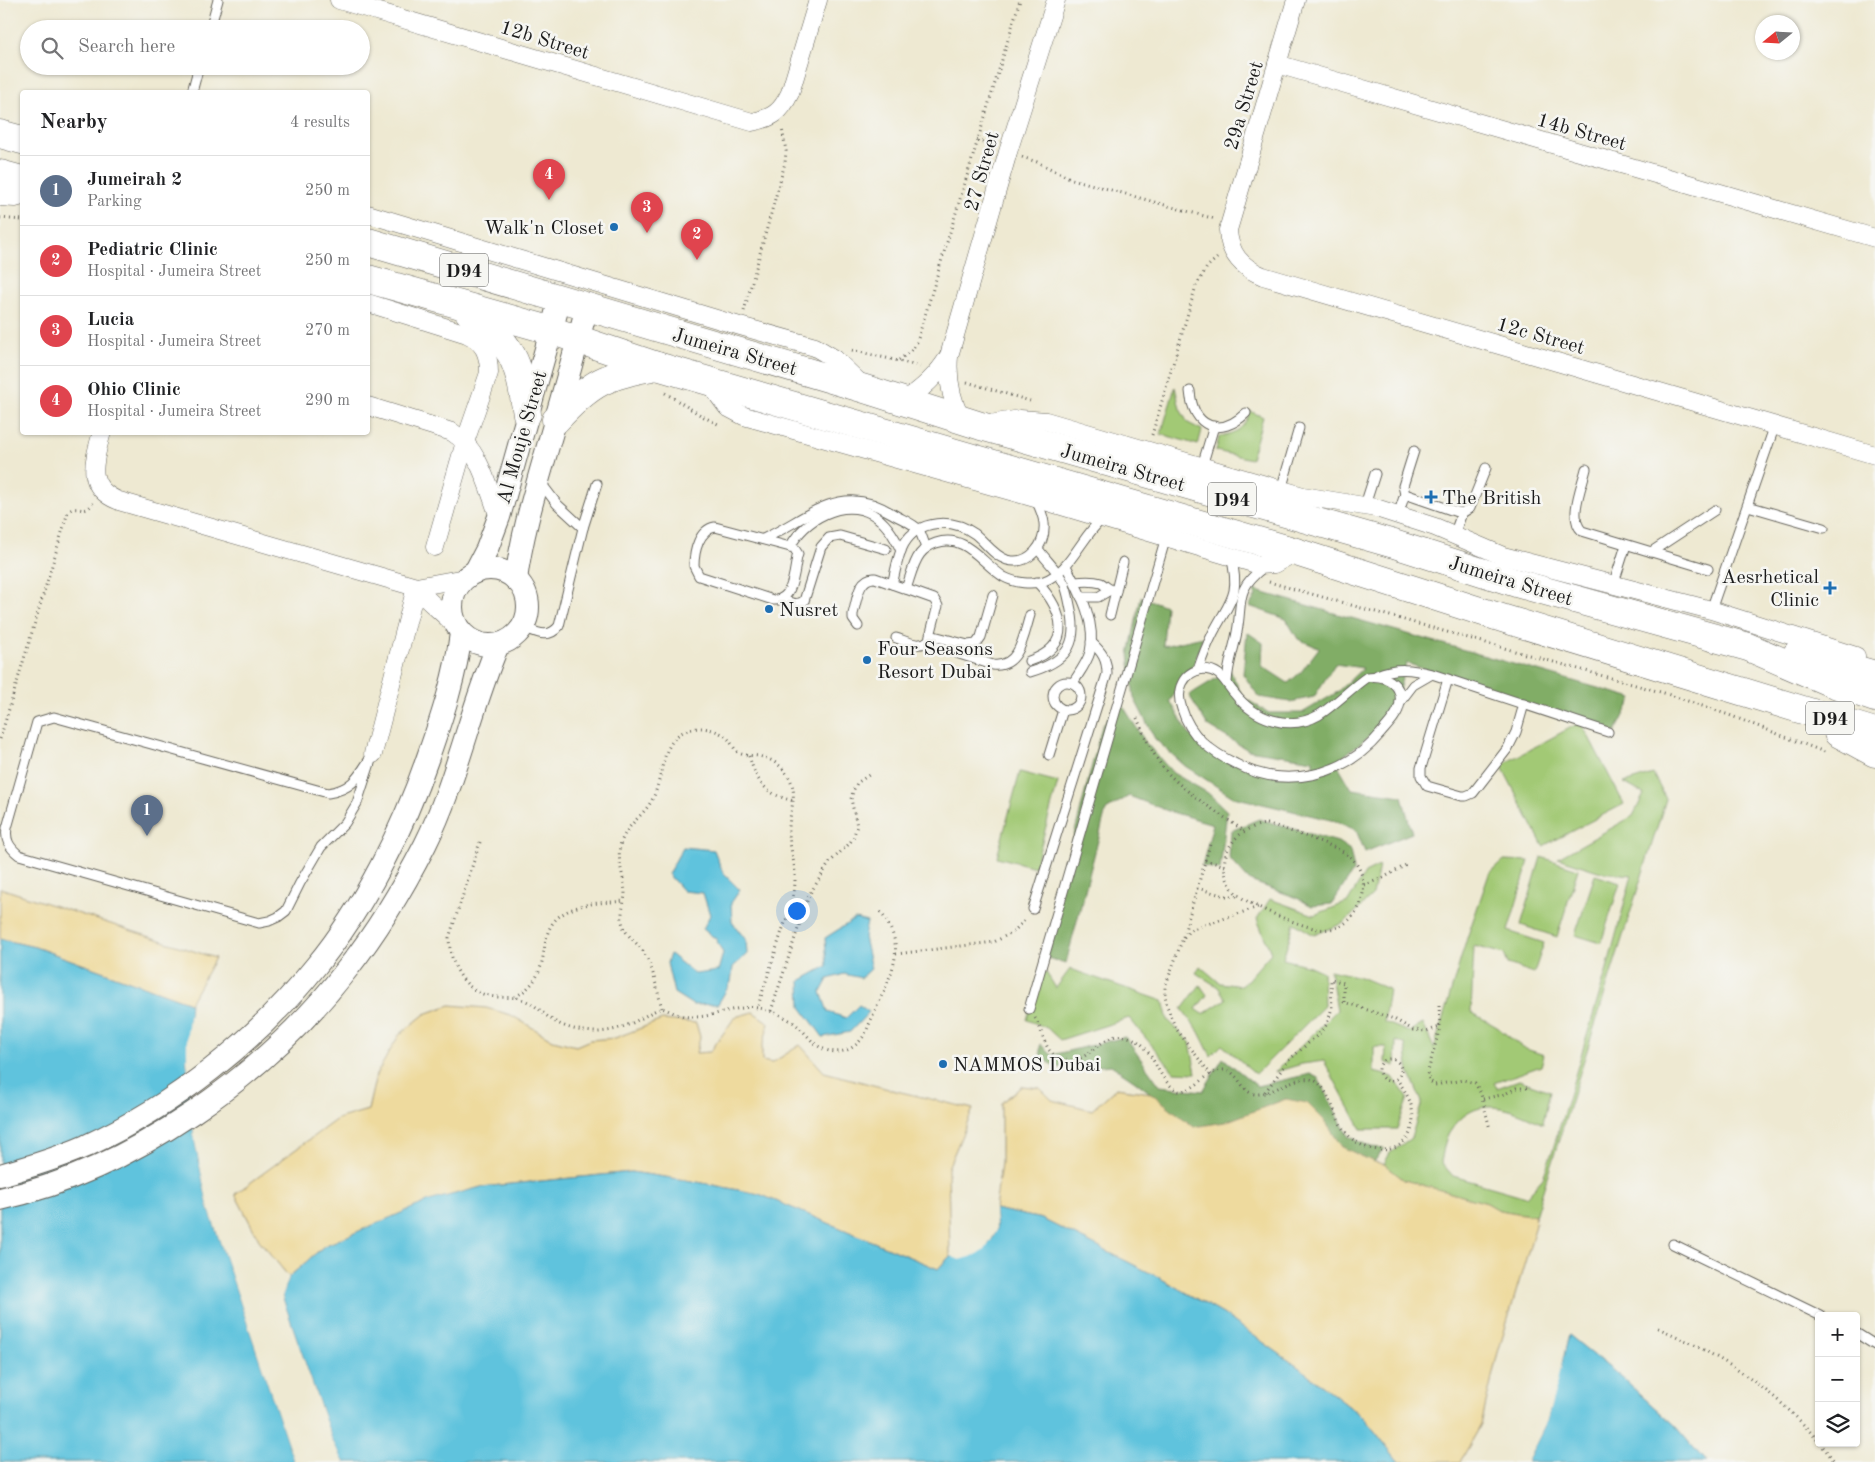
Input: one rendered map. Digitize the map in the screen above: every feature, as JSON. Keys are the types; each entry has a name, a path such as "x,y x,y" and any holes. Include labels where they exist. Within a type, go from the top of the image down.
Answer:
{"main road":[{"path":"0,134 20,139"},
{"path":"0,174 20,179"},
{"name":"Jumeira Street","path":"370,243 866,389 971,423 1394,544 1516,583 1748,647 1829,682 1875,698"},
{"name":"Jumeira Street","path":"370,280 550,330 657,366 1296,552 1505,619 1875,732"},
{"path":"458,303 490,328 504,343 514,358 522,381 527,414"},
{"path":"556,420 576,398 598,383 614,375 657,366"},
{"path":"1748,647 1807,656 1875,675"},
{"path":"1786,705 1875,753"}],"street":[{"name":"12b Street","path":"340,0 739,119 752,122 764,120 776,114"},
{"path":"776,114 784,105 790,93 818,0"},
{"name":"27 Street","path":"971,423 950,391 948,376 949,356 1008,152 1056,0"},
{"name":"29a Street","path":"1229,222 1296,0"},
{"name":"14b Street","path":"1277,64 1875,238"},
{"path":"0,197 20,197"},
{"path":"370,215 815,347 834,359 866,389"},
{"path":"1229,222 1228,240 1231,249"},
{"name":"12c Street","path":"1231,249 1238,261 1249,271 1262,276 1875,455"},
{"name":"Al Mouje Street","path":"470,575 488,549 499,517 560,299"},
{"path":"370,304 466,334 475,338 487,352 489,373 465,442 435,547"},
{"name":"Al Mouje Street","path":"516,580 520,552 587,307"},
{"name":"27 Street","path":"902,402 927,384 938,373 949,356"},
{"path":"706,380 727,407 744,416 1035,498 1265,566 1274,564 1296,552"},
{"path":"370,407 452,432 465,442 481,469 499,517"},
{"path":"971,423 1020,419 1046,421 1281,490 1321,500 1366,506 1398,515 1435,527 1503,556 1711,610 1875,663"},
{"path":"101,435 94,462 94,472 102,490 110,497 119,501 416,587 470,575 486,569 496,569 507,573 524,590 528,602 527,615 523,627 508,641 498,645 484,645 472,641 460,631 416,587"},
{"path":"0,1175 37,1164 85,1146 131,1123 174,1096 249,1037 285,1002 318,965 369,888 391,847 421,779 451,683 459,650 460,631 453,619 451,608 453,596 458,586 470,575"},
{"path":"373,754 416,587"},
{"path":"0,1199 52,1184 99,1166 143,1144 186,1118 242,1076 311,1012 348,969 381,923 426,844 452,778 484,679 498,645"}],"lane":[{"path":"212,20 218,0"},
{"path":"193,90 197,75"},
{"path":"1190,391 1195,414 1200,419 1214,426 1230,425 1246,413"},
{"path":"1202,466 1214,426"},
{"path":"1711,610 1775,426"},
{"path":"1281,490 1299,428"},
{"path":"1398,515 1405,494 1403,486 1414,450"},
{"path":"1454,535 1462,513 1470,508 1486,468"},
{"path":"1586,469 1576,514 1578,528 1586,534 1708,569"},
{"path":"1366,506 1375,474"},
{"path":"539,479 557,504 583,528"},
{"path":"523,627 547,635 554,632 559,626 583,528 597,484"},
{"path":"1405,494 1462,513"},
{"path":"892,584 901,550 910,536 934,524 943,523 960,526 976,535 997,555 1008,560 1019,560 1029,557 1038,549 1044,532 1044,522 1035,498"},
{"path":"763,539 820,507 844,501 876,505 919,530 926,548"},
{"path":"1748,506 1824,528"},
{"path":"790,547 802,530 818,517 836,510 855,509 873,515 882,522 901,550"},
{"path":"1650,552 1715,510"},
{"path":"906,589 919,554 926,548 939,542 963,544 978,554 1004,577 1017,582 1030,584 1044,581 1057,574 1066,566 1085,537 1103,518"},
{"path":"781,600 789,591 797,557 796,551 790,547 719,528 711,528 701,536 694,566 696,572 705,579 773,600 799,604 804,600 822,547 829,538 840,536 886,549"},
{"path":"1029,1010 1166,537"},
{"path":"1613,586 1626,545"},
{"path":"1030,672 1053,664 1060,659 1066,652 1073,635 1073,617 1062,579 1038,549"},
{"path":"1198,670 1212,634 1229,608 1234,589 1234,572 1231,556"},
{"path":"1110,615 1113,590 1123,562"},
{"path":"1066,566 1082,597 1091,629 1091,642 1086,662 1074,683"},
{"path":"1227,682 1229,661 1237,631 1238,611 1243,592 1252,577 1265,566"},
{"path":"858,626 853,619 853,614 864,581 875,578 931,597 936,602 937,609 928,639"},
{"path":"1029,661 1040,658 1050,651 1058,639 1060,631 1059,616 1055,606 1037,582"},
{"path":"1075,582 1095,582 1113,590"},
{"path":"1082,597 1098,597 1113,590"},
{"path":"896,638 918,645 928,639 968,645 976,644 981,637 993,595"},
{"path":"1229,608 1238,611"},
{"path":"928,639 993,665 1004,665 1009,663 1016,654 1030,615"},
{"path":"1033,909 1107,674 1105,656 1091,642"},
{"path":"1377,675 1386,678 1394,684 1399,692 1400,702 1398,711 1374,742 1349,761 1320,774 1304,777 1283,778 1262,774 1223,758 1197,737 1183,714 1180,696 1182,682 1187,676 1198,670 1214,671 1227,682 1243,703 1262,717 1280,722 1300,722 1318,715 1367,677 1404,669 1432,674 1608,732"},
{"path":"1400,702 1414,685 1432,674"},
{"path":"1448,679 1421,768 1422,776 1427,786 1462,796 1473,793 1508,748 1516,732 1524,704"},
{"path":"1062,683 1074,683 1078,687 1082,699 1075,709 1063,710 1054,702 1054,691 1062,683"},
{"path":"1049,755 1063,710"},
{"path":"54,716 328,793 340,791 350,785 373,754 357,803 345,824 321,847 286,911 269,922 259,923 18,855 7,842 7,828 37,722 54,716"},
{"path":"1673,1244 1815,1313"},
{"path":"1860,1336 1875,1345"}],"path":[{"path":"850,350 899,360 911,351 916,342 1020,0"},
{"path":"740,326 785,163 784,138 776,114"},
{"path":"977,140 1037,162 1072,179 1229,222"},
{"path":"0,218 20,220"},
{"path":"1151,438 1196,286 1207,267 1231,249"},
{"path":"0,739 68,512 72,509 89,509 102,490"},
{"path":"1252,577 1664,693 1765,729 1835,757"},
{"path":"1138,718 1153,754 1163,768 1175,780 1244,831"},
{"path":"662,1008 644,952 625,932 622,922 624,886 619,861 621,843 629,828 654,797 663,759 673,741 690,730 710,729 727,738 736,752 764,758 781,767 792,782 794,792 789,829 795,868 794,892 758,1007"},
{"path":"749,756 756,777 761,785 775,795 794,801"},
{"path":"771,1011 809,895 830,862 853,838 857,826 851,798 857,783 869,775"},
{"path":"1259,825 1276,826 1348,855 1356,863 1362,874 1363,896 1360,907 1353,917 1344,924 1333,928 1321,929 1310,927 1259,907 1240,896 1228,881 1225,866 1231,844 1244,831 1259,825"},
{"path":"1211,841 1165,987 1167,1006 1175,1027 1211,1075"},
{"path":"480,842 449,938 454,966 461,978 471,988 484,995 515,997 533,1004 552,1020 581,1030 598,1032 628,1025 662,1008 681,1016 701,1017 730,1009 758,1007 771,1011 795,1024 813,1042 824,1049 836,1052 854,1047 860,1044 865,1034 894,966 896,954 894,938 889,924 880,911"},
{"path":"1205,860 1225,866"},
{"path":"1364,885 1383,878 1406,865"},
{"path":"1197,888 1225,896 1240,896"},
{"path":"515,997 530,987 540,972 543,964 547,932 554,920 578,907 624,901"},
{"path":"1182,938 1195,927 1259,907"},
{"path":"896,954 994,942 1013,932 1033,909"},
{"path":"1265,1092 1289,1060 1324,1029 1327,1024 1332,1008 1331,979 1344,983 1344,1002 1394,1019 1413,1030 1427,1031 1440,1027"},
{"path":"1440,1005 1440,1027 1427,1068 1427,1075 1430,1082 1435,1085 1469,1081 1479,1088 1490,1129"},
{"path":"1029,1010 1042,1030 1049,1050 1055,1057 1063,1060 1080,1059 1092,1053 1107,1040 1116,1036 1125,1036 1134,1039 1142,1045 1174,1089 1185,1091 1223,1070 1230,1071 1249,1092 1256,1094 1305,1078 1316,1081 1324,1090 1345,1132 1364,1147 1384,1151 1404,1141 1412,1122 1412,1109 1397,1079"},
{"path":"1391,1058 1398,1062 1401,1068 1397,1079 1387,1081 1380,1077 1378,1070 1384,1060 1391,1058"},
{"path":"1483,1099 1505,1094 1516,1088 1527,1088"},
{"path":"1658,1328 1715,1356 1743,1373 1786,1408 1815,1439"},
{"path":"1822,1447 1835,1462"}],"green space":[{"path":"1175,387 1180,409 1188,423 1202,430 1198,445 1161,434"},
{"path":"1250,411 1263,417 1251,459 1216,451 1219,437 1239,429 1245,423"},
{"path":"1253,590 1633,698 1615,733 1406,663 1392,718 1336,762 1352,789 1402,796 1412,833 1365,852 1356,830 1335,821 1233,797 1185,766 1155,739 1134,698 1129,654 1141,597 1166,606 1163,646 1203,637 1194,664 1170,701 1189,734 1230,762 1284,772 1313,770 1313,760 1248,750 1208,726 1189,695 1230,670 1243,697 1269,713 1302,713 1336,693 1363,668 1335,664 1314,697 1290,702 1259,697 1243,674 1247,632 1263,643 1262,666 1288,683 1301,672 1319,648 1298,639 1286,619 1249,606 1256,596"},
{"path":"1120,701 1146,743 1173,773 1208,793 1227,811 1220,870 1202,866 1213,824 1168,811 1129,796 1106,810 1066,963 1043,957 1102,726"},
{"path":"1581,722 1624,804 1543,846 1501,765"},
{"path":"1020,772 1058,782 1035,867 997,857"},
{"path":"1653,774 1666,799 1535,1216 1499,1210 1487,1203 1404,1180 1384,1164 1390,1153 1411,1138 1422,1102 1409,1072 1405,1044 1396,1041 1395,1066 1385,1062 1386,1047 1374,1047 1374,1072 1393,1077 1408,1098 1397,1129 1361,1129 1324,1061 1302,1064 1275,1072 1337,1010 1330,970 1360,977 1389,989 1384,1022 1409,1032 1423,1024 1434,1048 1467,938 1489,874 1504,860 1529,861 1508,931 1544,943 1534,973 1508,964 1504,954 1474,946 1471,1012 1497,1027 1523,1048 1544,1055 1541,1066 1494,1083 1497,1088 1519,1080 1550,1091 1543,1124 1504,1109 1480,1108 1458,1121 1448,1135 1441,1162 1453,1176 1526,1197 1543,1178 1553,1149 1606,972 1632,875 1601,872 1558,858 1633,816 1644,794 1624,783"},
{"path":"1259,819 1338,842 1350,850 1354,870 1332,904 1312,906 1295,897 1250,881 1229,858 1231,831"},
{"path":"1541,857 1578,869 1557,937 1521,925"},
{"path":"1379,866 1373,895 1344,923 1314,935 1294,923 1283,959 1310,966 1323,972 1324,1006 1256,1074 1222,1045 1211,1056 1199,1032 1182,1009 1200,985 1207,995 1196,1009 1203,1014 1226,999 1218,987 1196,973 1200,966 1220,983 1242,986 1271,953 1257,919 1270,899 1314,915 1348,902 1365,873"},
{"path":"1595,875 1620,883 1601,943 1575,935"},
{"path":"1042,966 1056,988 1070,969 1163,1001 1168,1020 1190,1042 1196,1073 1174,1072 1129,1018 1060,1040 1047,1028 1027,1020"},
{"path":"1125,1037 1160,1086 1203,1091 1223,1058 1257,1086 1310,1074 1318,1078 1348,1136 1371,1147 1384,1148 1374,1162 1342,1147 1324,1120 1286,1099 1225,1122 1194,1127 1135,1081 1111,1065 1068,1069 1053,1066 1040,1054 1040,1044 1052,1055"}],"sand":[{"path":"0,888 215,958 190,1003 35,947 0,939"},
{"path":"450,1005 486,1008 511,1015 553,1040 576,1046 590,1040 615,1038 662,1020 696,1023 700,1037 696,1053 710,1052 735,1017 753,1012 769,1023 762,1048 762,1061 772,1063 800,1045 824,1072 973,1109 948,1168 950,1256 938,1269 759,1194 631,1172 481,1187 324,1246 289,1277 259,1240 235,1194 337,1119 368,1110 376,1075 399,1035 425,1014"},
{"path":"1022,1086 1040,1088 1052,1100 1092,1110 1116,1088 1151,1093 1194,1127 1225,1122 1286,1099 1307,1103 1324,1120 1342,1147 1374,1162 1384,1164 1404,1180 1487,1203 1499,1210 1535,1216 1536,1225 1497,1356 1481,1425 1460,1462 1399,1462 1365,1419 1301,1369 1223,1314 1158,1277 1042,1219 995,1209 1001,1163 1001,1103"}],"water":[{"path":"683,847 714,850 723,873 740,890 731,903 732,922 746,940 747,954 733,967 731,982 718,1004 693,1005 674,993 667,963 670,954 695,974 718,971 723,953 716,939 703,929 710,915 703,893 683,891 668,874"},
{"path":"855,919 867,922 864,937 871,969 861,978 844,974 828,979 821,992 828,1012 846,1018 859,1005 869,1012 850,1032 823,1037 801,1007 800,981 827,966 825,938"},
{"path":"0,939 35,947 190,1003 187,1062 194,1137 208,1206 294,1462 0,1462"},
{"path":"631,1172 759,1194 938,1269 950,1256 964,1257 977,1254 988,1245 996,1231 995,1209 1042,1219 1158,1277 1223,1314 1301,1369 1365,1419 1399,1462 344,1462 332,1440 282,1296 289,1277 324,1246 429,1201 481,1187"},
{"path":"1569,1335 1622,1378 1675,1426 1706,1462 1527,1462 1546,1423"}],"pier":[{"path":"191,1001 189,1062 197,1137 211,1205 297,1462 294,1462 208,1206 194,1137 187,1062 187,1034"},
{"path":"993,1207 995,1207 996,1232 985,1250 960,1260 950,1256 950,1254 960,1257 973,1254 983,1248 994,1231"},
{"path":"288,1275 282,1297 332,1440 344,1462 342,1462 330,1441 279,1297"},
{"path":"1568,1333 1558,1382 1546,1423 1527,1462 1524,1462 1543,1422 1566,1334"}],"place":[{"name":"Ohio Clinic","path":"549,200"},
{"name":"Walk'n Closet","path":"614,227"},
{"name":"Lucia","path":"647,233"},
{"name":"Pediatric Clinic","path":"697,260"},
{"name":"The British","path":"1431,497"},
{"name":"Aesrhetical Clinic","path":"1830,588"},
{"name":"Nusret","path":"769,609"},
{"name":"Four Seasons Resort Dubai","path":"867,660"},
{"name":"Jumeirah 2","path":"147,836"},
{"name":"NAMMOS Dubai","path":"943,1064"}]}
